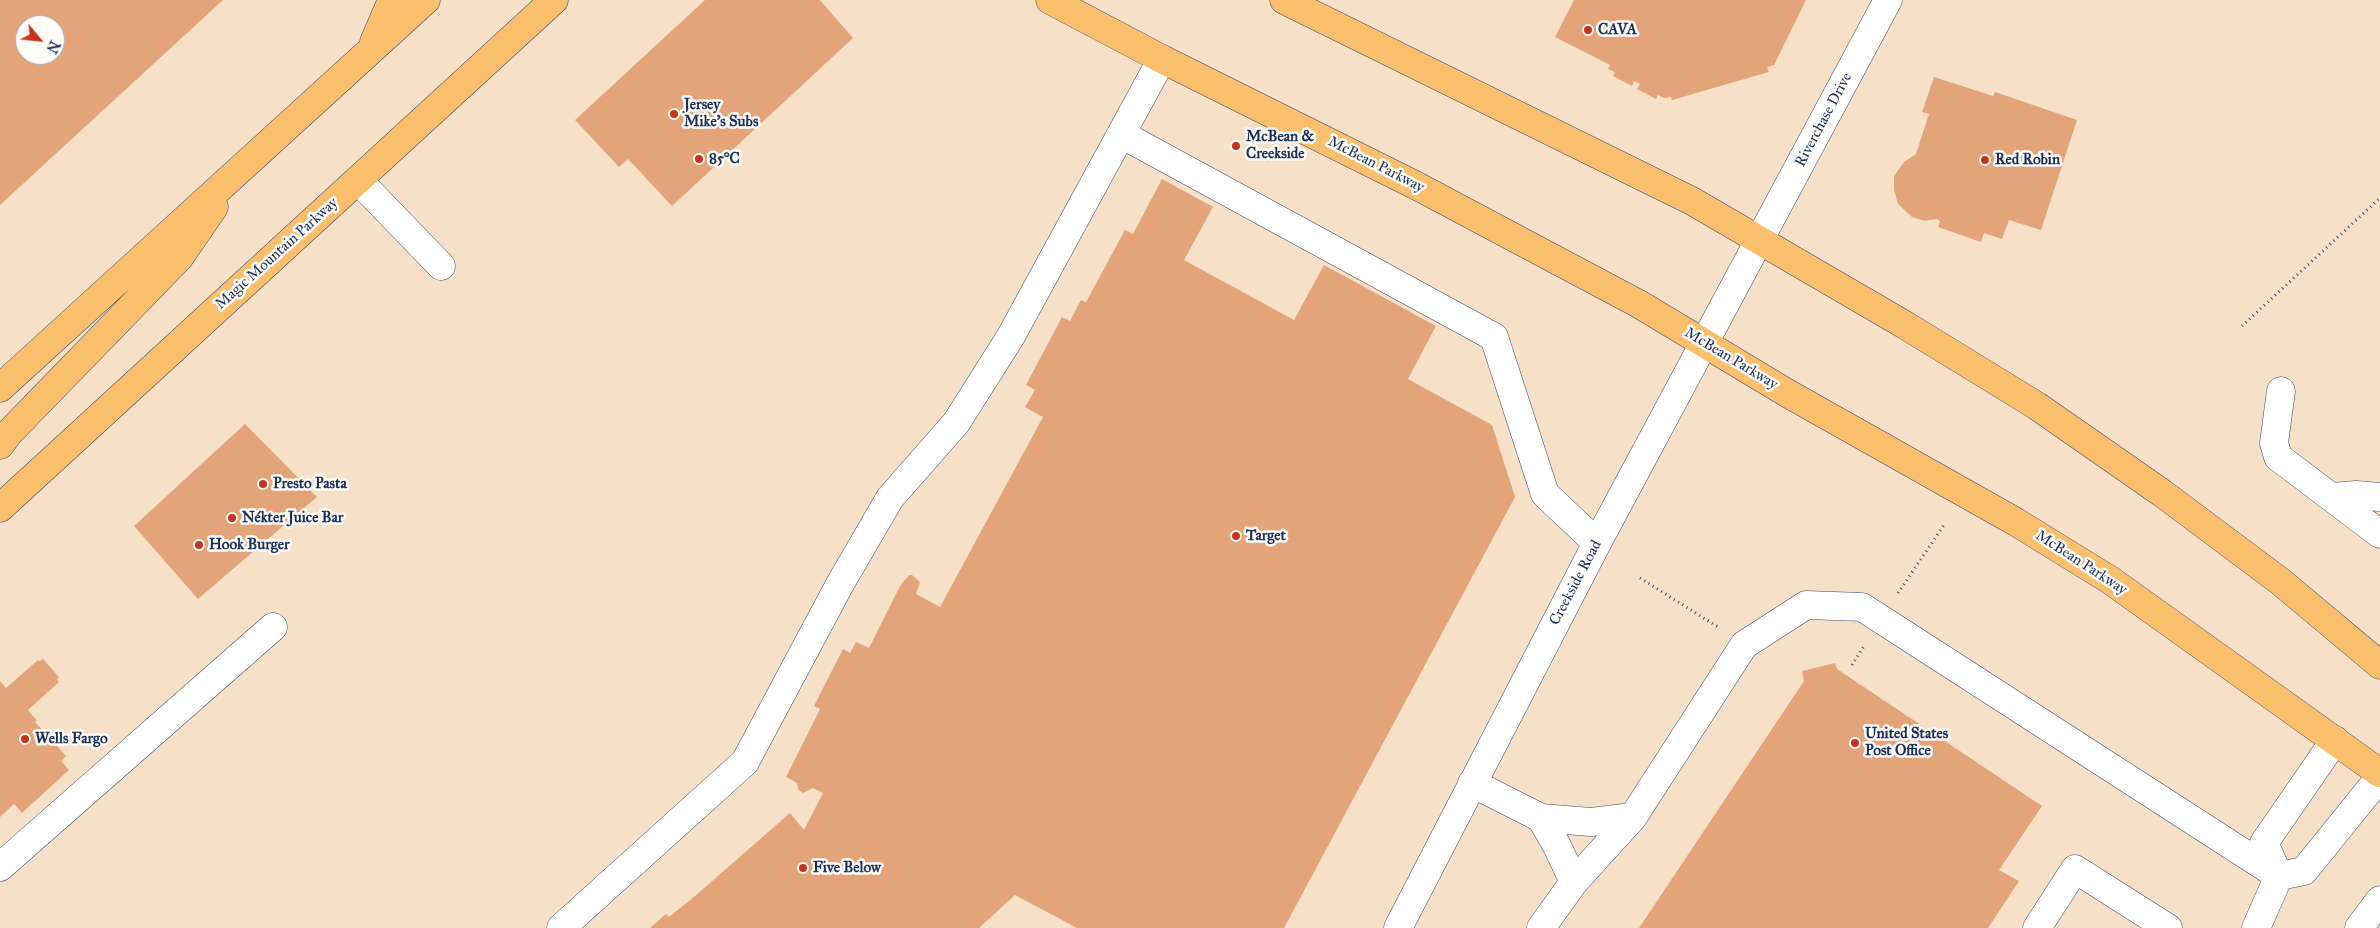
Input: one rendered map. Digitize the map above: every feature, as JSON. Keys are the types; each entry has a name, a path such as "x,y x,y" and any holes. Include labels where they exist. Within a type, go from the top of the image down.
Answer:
{"main road":[{"path":"371,50 392,0"},
{"path":"0,388 426,0"},
{"name":"Magic Mountain Parkway","path":"0,507 554,0"},
{"name":"McBean Parkway","path":"1050,0 1162,59 1426,190 1639,304 1787,393 2016,522 2110,580 2335,740 2380,775"},
{"path":"1287,1 1692,201 1905,325 2045,412 2162,493 2281,582 2380,665"},
{"path":"0,445 8,434 179,258 240,168"}],"street":[{"name":"Riverchase Drive","path":"1760,241 1888,0"},
{"path":"561,928 745,762 840,584 890,498 961,416 1011,336 1162,59"},
{"path":"1121,134 1494,337 1544,494 1597,543"},
{"path":"358,180 442,266"},
{"name":"Creekside Road","path":"1398,928 1597,543 1760,241"},
{"path":"2281,391 2274,443 2278,458 2333,497 2380,534"},
{"path":"2333,497 2356,495 2380,497"},
{"path":"1541,928 1574,882 1632,817 1744,645 1806,605 1862,607 2279,876 2304,871 2380,775"},
{"path":"0,867 273,627"},
{"path":"2256,928 2279,876 2264,843 2335,740"},
{"path":"1472,783 1541,818 1591,822 1632,817"},
{"path":"1541,818 1558,846 1574,882"},
{"path":"2037,928 2075,869 2167,928"},
{"path":"2359,928 2380,900"}],"path":[{"path":"2242,326 2380,198"},
{"path":"1896,597 1944,525"},
{"path":"1640,578 1719,628"},
{"path":"1852,665 1867,641"}],"building":[{"path":"0,0 223,0 0,205"},
{"path":"705,0 820,0 853,38 672,206 628,159 619,167 575,120"},
{"path":"1574,0 1806,0 1774,65 1767,67 1769,72 1672,100 1671,97 1664,98 1658,95 1656,99 1637,89 1640,84 1634,81 1632,86 1613,76 1615,72 1608,69 1610,65 1555,37"},
{"name":"Red Robin","path":"1934,77 1993,96 1995,92 2077,120 2041,230 2009,220 2002,239 1984,233 1981,242 1938,227 1940,221 1936,219 1925,221 1912,217 1898,204 1894,190 1894,176 1904,162 1916,154 1929,114 1922,112"},
{"name":"Target","path":"1162,179 1213,207 1184,260 1294,320 1324,265 1436,326 1408,379 1492,425 1515,497 1284,928 1077,928 1015,895 979,928 650,928 666,914 669,917 695,896 790,813 804,830 823,793 813,788 803,793 798,789 797,783 786,777 820,709 814,706 843,649 850,653 856,642 869,648 900,586 909,575 912,575 920,582 916,594 940,607 1043,417 1025,407 1035,390 1026,385 1062,317 1070,321 1081,300 1086,302 1125,230 1133,234"},
{"path":"245,424 317,497 198,599 134,526"},
{"name":"Wells Fargo","path":"43,659 59,677 57,679 59,682 28,710 37,721 35,722 66,756 61,761 69,770 22,813 14,804 0,817 0,681 6,688 38,660"},
{"name":"United States Post Office","path":"1835,663 1837,669 2042,806 1999,870 2019,881 1988,928 1639,928 1804,681 1802,671"}],"place":[{"name":"CAVA","path":"1588,30"},
{"name":"Jersey Mike's Subs","path":"674,114"},
{"name":"McBean & Creekside","path":"1236,146"},
{"name":"85°C","path":"699,159"},
{"name":"Red Robin","path":"1985,160"},
{"name":"Presto Pasta","path":"263,484"},
{"name":"Nékter Juice Bar","path":"232,518"},
{"name":"Target","path":"1236,536"},
{"name":"Hook Burger","path":"199,545"},
{"name":"Wells Fargo","path":"25,739"},
{"name":"United States Post Office","path":"1855,743"},
{"name":"Five Below","path":"803,868"}]}
